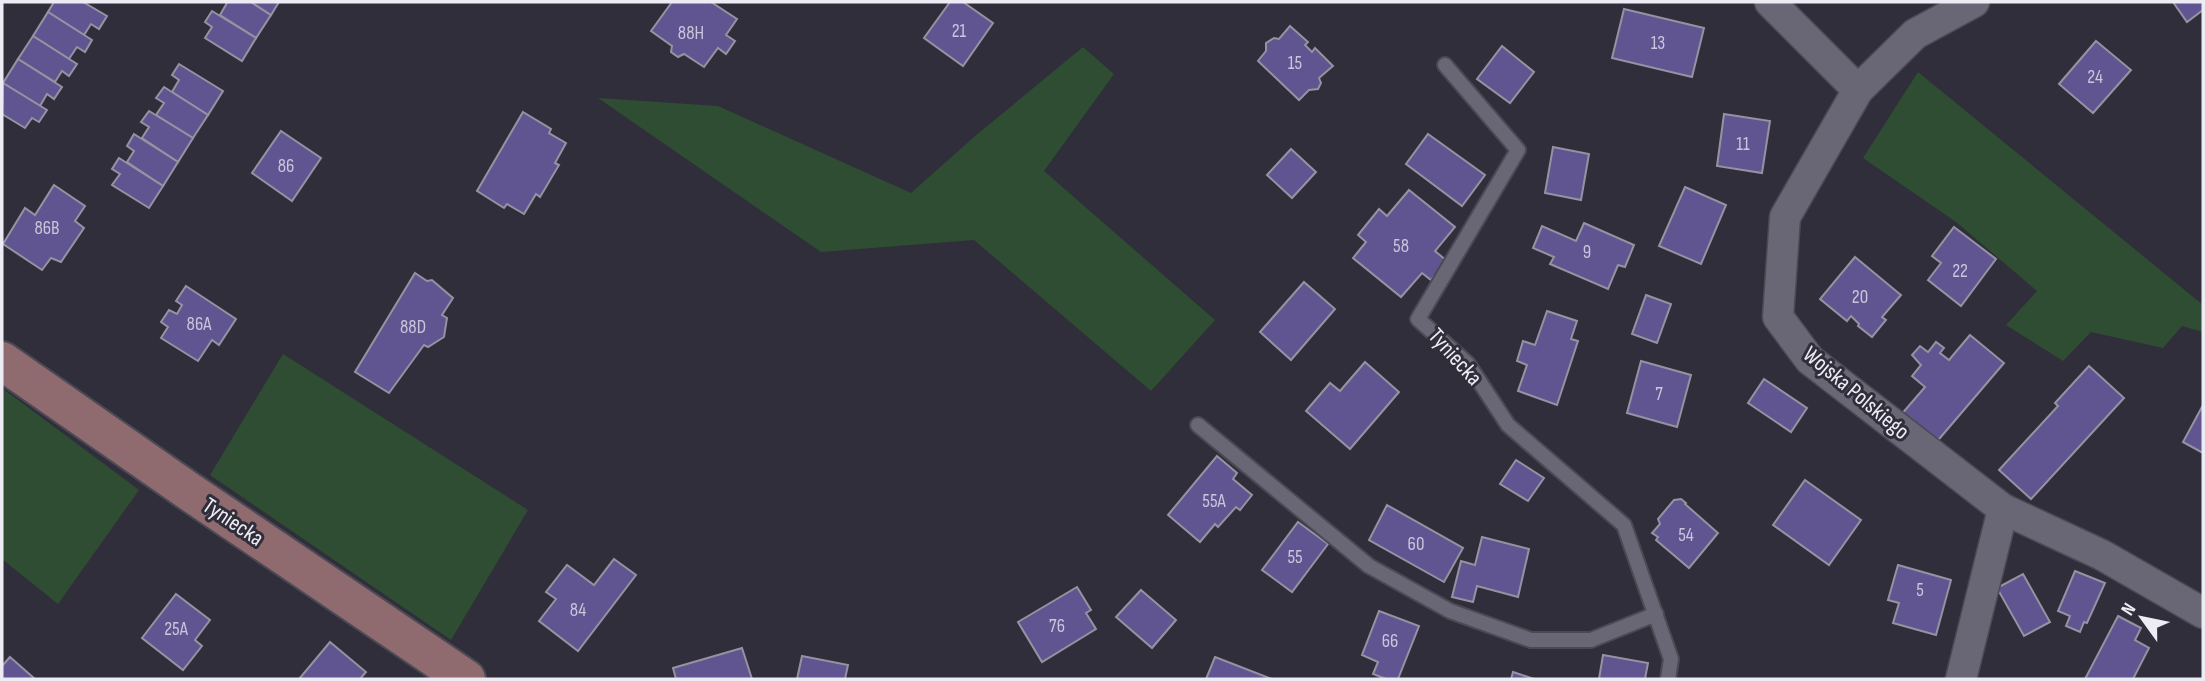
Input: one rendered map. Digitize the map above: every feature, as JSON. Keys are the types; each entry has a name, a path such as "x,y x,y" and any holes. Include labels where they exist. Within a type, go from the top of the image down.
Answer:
{"street":[{"path":"1770,2 1858,90"},
{"name":"Wojska Polskiego","path":"1974,2 1914,34 1858,90 1785,217 1778,317 1810,360 2003,509 2102,555 2203,613"},
{"name":"Tyniecka","path":"2,361 466,679"},
{"path":"1961,679 2003,509"}],"lane":[{"name":"Tyniecka","path":"1445,65 1518,150 1418,319 1468,364 1508,425 1624,525 1671,659 1668,679"},
{"path":"1198,425 1369,566 1450,611 1531,640 1591,640 1656,614"}],"green space":[{"path":"1083,47 1114,74 1044,171 1215,320 1151,391 974,240 821,252 598,98 718,106 911,193"},
{"path":"1918,72 2203,305 2203,332 2182,326 2163,348 2091,332 2063,361 2006,325 2037,291 1956,222 1863,158"},
{"path":"283,354 528,510 451,640 210,475"},
{"path":"2,388 139,490 58,604 2,559"}],"building":[{"path":"54,2 83,2 107,16 99,29 91,24 84,35 48,12"},
{"path":"225,2 251,2 271,15 256,38 220,15 227,3"},
{"path":"251,2 279,2 271,15"},
{"path":"672,2 711,2 737,19 726,35 735,41 726,54 718,48 704,67 684,54 678,57 671,52 672,46 651,31"},
{"path":"950,2 963,2 993,23 963,66 924,38"},
{"path":"2173,2 2203,2 2203,10 2187,22"},
{"path":"1624,9 1704,28 1692,77 1612,58"},
{"path":"212,11 256,38 242,61 205,38 212,27 205,22"},
{"path":"48,12 92,40 85,52 77,47 69,59 33,36"},
{"path":"1290,26 1308,42 1305,45 1312,52 1315,48 1333,66 1319,78 1321,83 1318,89 1309,90 1299,100 1258,61 1266,51 1266,43 1274,38 1279,39"},
{"path":"33,36 77,64 69,76 62,71 55,82 18,59"},
{"path":"2096,41 2131,70 2093,113 2059,84"},
{"path":"1502,46 1534,72 1510,103 1477,79"},
{"path":"18,59 62,87 54,99 47,94 40,106 3,83"},
{"path":"179,64 223,91 208,115 172,92 179,80 172,75"},
{"path":"3,83 47,110 39,122 32,118 25,128 2,114"},
{"path":"164,87 208,115 193,138 156,115 164,103 156,98"},
{"path":"149,111 193,138 178,162 142,138 149,127 141,122"},
{"path":"523,112 551,129 549,133 566,143 555,163 559,165 540,197 536,194 524,214 507,204 504,208 477,191"},
{"path":"1724,114 1770,121 1762,173 1717,166"},
{"path":"281,131 321,158 292,201 252,173"},
{"path":"134,134 178,162 163,186 127,162 134,151 127,146"},
{"path":"1428,134 1485,175 1462,206 1406,164"},
{"path":"1553,147 1589,154 1581,200 1545,193"},
{"path":"1291,149 1316,172 1292,198 1267,175"},
{"path":"119,158 163,186 149,208 112,185 120,174 112,169"},
{"path":"54,185 85,206 75,221 84,228 61,262 51,258 42,270 3,244 25,208 35,215"},
{"path":"1685,187 1726,205 1701,264 1659,246"},
{"path":"1409,190 1455,227 1435,251 1447,261 1431,280 1422,273 1401,297 1353,258 1366,242 1358,235 1379,209 1387,216"},
{"path":"1584,223 1634,245 1625,267 1618,265 1608,289 1550,264 1554,257 1533,248 1542,226 1576,241"},
{"path":"1954,227 1996,259 1961,306 1928,280 1941,263 1932,256"},
{"path":"1855,257 1901,295 1882,317 1886,320 1872,337 1858,326 1851,316 1847,321 1820,299"},
{"path":"415,273 427,281 432,280 453,298 442,315 447,318 444,337 428,347 424,345 389,393 355,372"},
{"path":"1304,282 1335,309 1291,360 1260,332"},
{"path":"186,286 236,319 219,345 212,340 198,361 161,338 168,327 161,322 169,310 177,314 182,305 176,301"},
{"path":"1646,295 1671,304 1657,343 1632,334"},
{"path":"1547,311 1577,321 1571,339 1578,341 1557,405 1518,391 1527,365 1517,361 1523,341 1535,345"},
{"path":"1970,335 2004,363 1934,445 1900,416 1925,387 1912,376 1921,365 1912,355 1920,346 1928,352 1936,342 1944,348 1940,353 1949,360"},
{"path":"1641,361 1691,375 1677,427 1627,413"},
{"path":"1365,362 1399,392 1350,449 1306,411 1330,383 1340,391"},
{"path":"2089,366 2124,398 2031,499 1999,470 2058,406 2055,403"},
{"path":"1764,379 1807,408 1791,432 1748,403"},
{"path":"2203,405 2203,453 2183,442"},
{"path":"1217,456 1237,473 1233,479 1252,495 1240,510 1236,507 1218,527 1215,524 1200,542 1168,515"},
{"path":"1516,460 1544,478 1528,501 1500,484"},
{"path":"1805,480 1861,520 1829,565 1773,525"},
{"path":"1681,499 1718,533 1689,568 1656,540 1658,537 1652,533 1660,524 1658,519 1674,500"},
{"path":"1387,505 1463,548 1444,582 1369,540"},
{"path":"1298,522 1328,544 1292,592 1262,570"},
{"path":"1482,537 1529,549 1518,597 1477,586 1473,602 1452,597 1461,561 1475,565"},
{"path":"614,559 636,575 578,651 539,621 556,599 546,592 567,565 594,585"},
{"path":"1898,565 1951,580 1936,635 1893,623 1899,603 1888,600"},
{"path":"2075,571 2105,583 2087,623 2084,622 2080,632 2066,626 2070,616 2058,611"},
{"path":"2023,574 2050,622 2024,636 1997,588"},
{"path":"1077,587 1091,610 1086,613 1096,629 1042,662 1018,622"},
{"path":"1141,590 1176,620 1152,648 1116,617"},
{"path":"176,594 210,620 195,640 202,646 183,670 142,638"},
{"path":"1379,611 1419,626 1398,679 1386,679 1373,674 1378,662 1362,655"},
{"path":"2118,616 2141,628 2135,640 2149,648 2133,679 2085,679"},
{"path":"330,642 366,672 360,679 299,679"},
{"path":"742,648 752,679 676,679 673,668"},
{"path":"1603,655 1648,663 1645,679 1599,679"},
{"path":"802,656 848,665 845,679 797,679"},
{"path":"10,657 35,679 2,679 2,666"},
{"path":"1215,657 1272,679 1206,679"},
{"path":"1513,672 1534,679 1511,679"}]}
